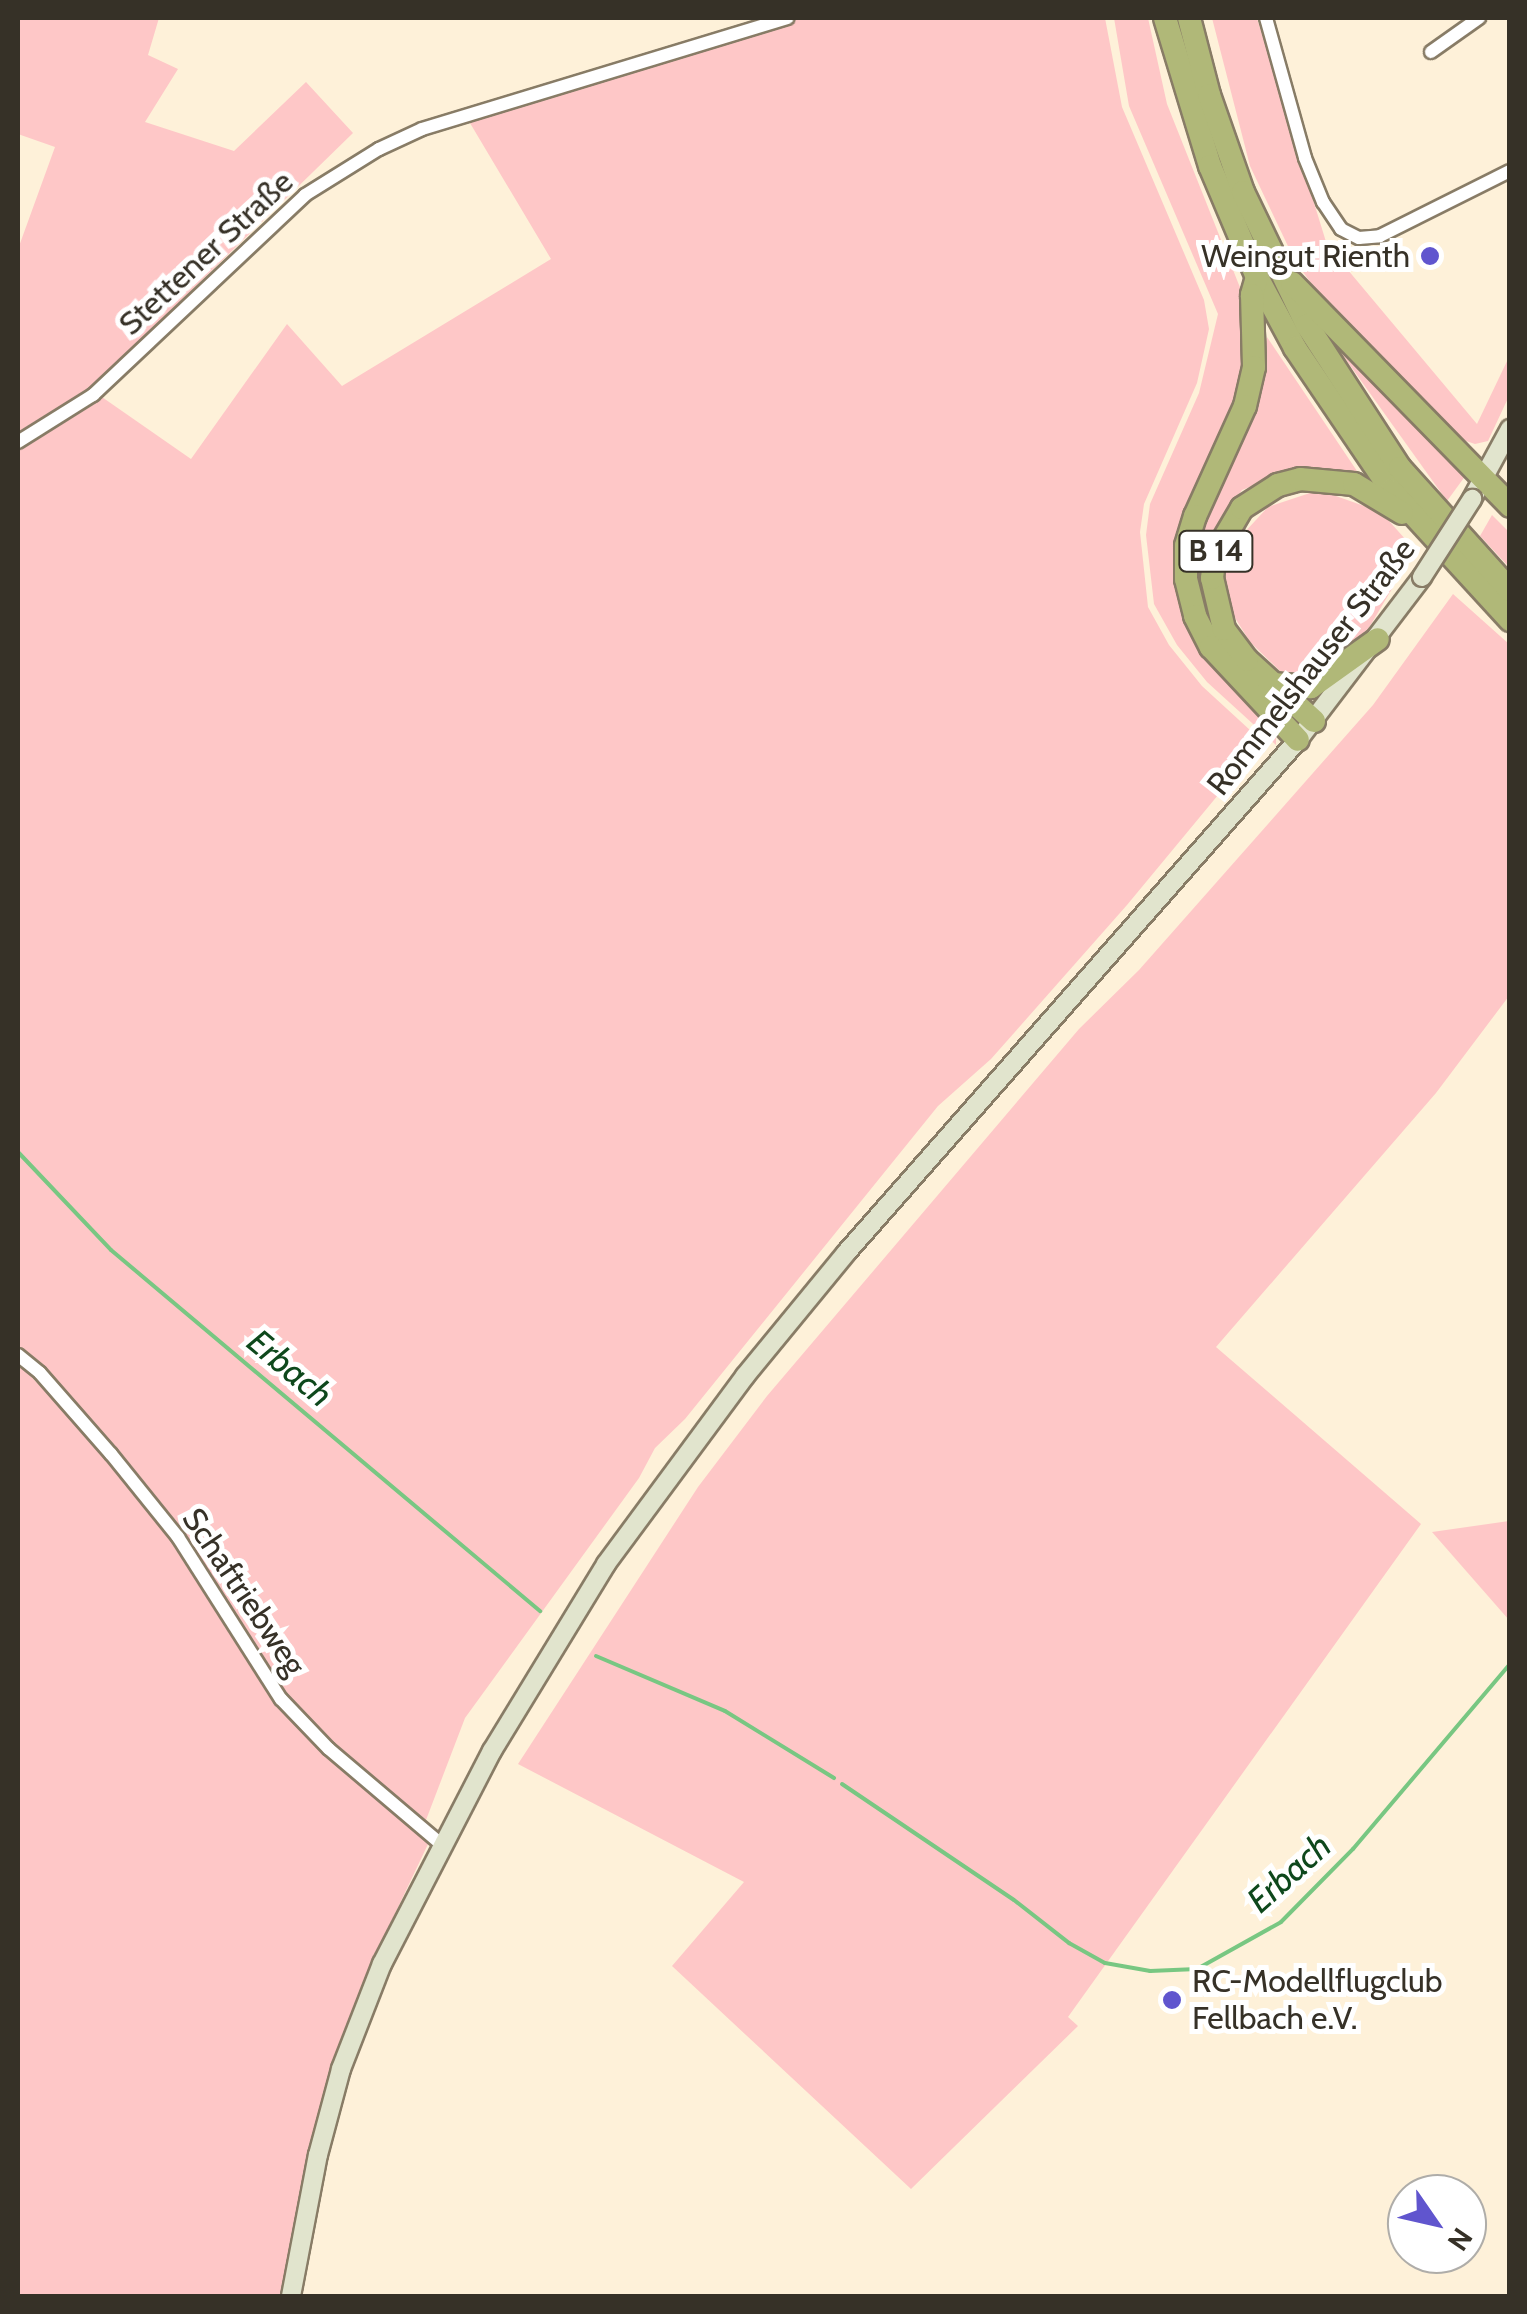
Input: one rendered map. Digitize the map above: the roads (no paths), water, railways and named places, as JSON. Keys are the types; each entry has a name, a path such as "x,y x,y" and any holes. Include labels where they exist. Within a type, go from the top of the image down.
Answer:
{"highway":[{"name":"B 14","path":"1165,18 1210,166 1331,407 1416,520 1510,620"},
{"name":"B 14","path":"1189,18 1268,275 1380,441 1442,519 1510,590"},
{"path":"1298,740 1212,646 1195,616 1186,579 1186,546 1195,516 1245,406 1254,367 1252,295 1268,275 1303,291 1347,342 1510,506"},
{"name":"B 14","path":"1314,721 1273,684 1224,629 1215,606 1215,554 1242,508 1278,485 1321,478 1354,484 1416,520"},
{"path":"1273,684 1311,687 1378,640"}],"main road":[{"name":"Rommelshauser Straße","path":"291,2296 318,2155 342,2069 382,1964 440,1844 547,1656 606,1564 745,1376 858,1240 1314,721 1422,577 1472,499 1510,428"}],"street":[{"name":"Stettener Straße","path":"18,442 93,394 304,195 379,149 422,129 788,18"},
{"path":"1266,18 1305,158 1323,202 1341,230 1360,238 1380,236 1510,171"},
{"path":"1431,52 1479,18"},
{"name":"Schaftriebweg","path":"18,1355 40,1373 100,1440 178,1538 281,1699 329,1749 440,1844"}],"waterway":[{"name":"Erbach","path":"18,1152 111,1250 540,1611"},
{"name":"Erbach","path":"596,1656 725,1711 834,1778"},
{"name":"Erbach","path":"842,1784 1014,1900 1069,1943 1105,1963 1150,1971 1197,1969 1281,1922 1353,1849 1510,1664"}],"place":[{"name":"Weingut Rienth","path":"1430,256"},
{"name":"RC-Modellflugclub Fellbach e.V.","path":"1172,2000"}]}
